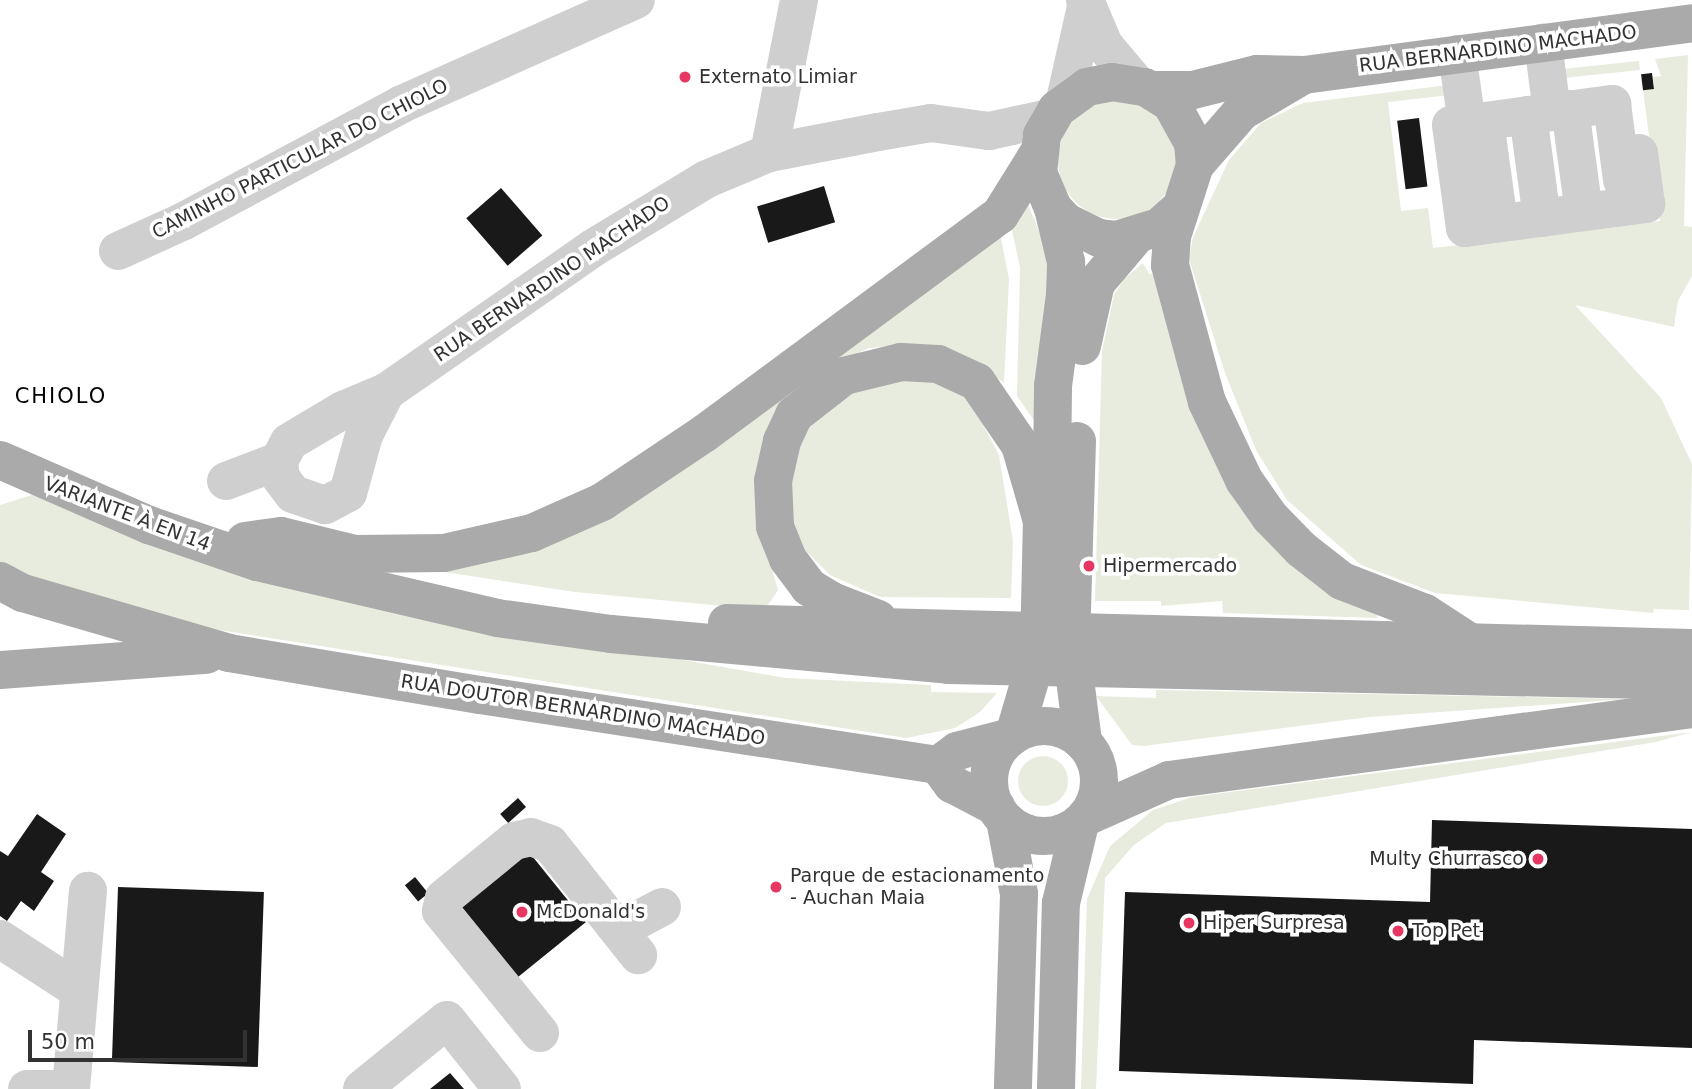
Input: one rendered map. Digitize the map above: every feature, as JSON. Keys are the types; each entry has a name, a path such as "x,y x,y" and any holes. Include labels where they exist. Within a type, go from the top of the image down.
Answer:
{"main road":[{"name":"RUA BERNARDINO MACHADO","path":"1145,87 1193,90 1257,74 1304,75 1692,23"},
{"name":"RUA BERNARDINO MACHADO","path":"1195,165 1241,112 1304,75"},
{"path":"251,552 281,536 355,554 444,552 532,533 602,502 705,433 1000,215 1038,154 1057,109 1087,87 1112,82 1145,87 1171,103 1185,121 1195,165 1190,189 1178,210 1159,227 1135,237 1099,238 1066,222 1053,208"},
{"path":"1013,1089 1019,894 1000,814 989,786 992,764 1012,736 1039,650 1042,521 1052,470 1054,386 1065,295 1066,262 1053,208 1038,173 1038,154"},
{"path":"1178,210 1170,265 1179,309 1207,402 1244,480 1293,541 1342,581 1425,613 1471,643"},
{"path":"1056,1089 1061,903 1083,820 1099,779 1083,742 1071,648 1081,356 1096,283 1135,237"},
{"path":"950,648 832,601 809,587 788,559 775,526 773,481 782,441 794,415 817,393 872,366 901,362 938,364 977,382 1020,445 1042,521"},
{"name":"VARIANTE À EN 14","path":"0,442 90,485 251,552"},
{"name":"VARIANTE À EN 14","path":"0,460 149,525 251,552"},
{"path":"251,552 470,595 728,623 910,630"},
{"path":"251,552 510,620 727,647 950,648 1141,654 1692,681"},
{"name":"RUA DOUTOR BERNARDINO MACHADO","path":"0,581 23,593 229,653 938,765"},
{"path":"1141,654 1471,643 1692,648"},
{"name":"RUA DOUTOR BERNARDINO MACHADO","path":"0,670 229,653"},
{"path":"1083,742 1050,726 957,751 938,765 952,784 1025,833 1048,836 1169,780 1692,709"}],"street":[{"name":"CAMINHO PARTICULAR DO CHIOLO","path":"118,251 184,221 402,104 636,0"},
{"path":"769,153 799,0"},
{"path":"1086,4 1104,45 1145,87"},
{"path":"1057,109 1086,4"},
{"path":"1543,43 1531,114 1562,215"},
{"path":"1457,54 1531,114 1562,215"},
{"path":"1612,104 1619,156 1639,153 1646,204 1465,228 1451,125 1531,114 1612,104"},
{"name":"RUA BERNARDINO MACHADO","path":"386,393 364,435 355,483 338,502 325,505 293,494 281,478 279,461 289,442 344,410 386,393 639,219 707,179 769,153 931,123 989,131 1057,109"},
{"name":"RUA BERNARDINO MACHADO","path":"226,481 279,461"},
{"path":"540,1033 450,925 441,911 444,898 514,841 531,837 550,844 627,940 632,923 662,907"},
{"path":"71,1089 77,989 88,891"},
{"path":"0,939 77,989"},
{"path":"362,1089 447,1020 502,1089"},
{"path":"27,1089 64,1089"}],"shaded area":[{"path":"1688,55 1684,226 1692,227 1692,276 1678,301 1674,327 1575,305 1661,398 1692,464 1689,610 1654,609 1653,613 1435,593 1361,565 1287,500 1256,450 1225,373 1189,259 1193,237 1229,160 1261,123 1303,103 1448,85 1450,95 1388,102 1401,211 1428,208 1433,248 1660,221 1643,90 1654,88 1653,77 1661,76 1655,59"},
{"path":"1639,61 1640,70 1563,78 1562,69"},
{"path":"1117,101 1140,105 1159,118 1172,137 1176,160 1172,183 1159,202 1140,215 1117,219 1094,215 1075,202 1062,183 1058,160 1062,137 1075,118 1094,105"},
{"path":"1028,204 1049,256 1037,425 1017,396 1020,268 1011,225"},
{"path":"1000,233 1009,279 1004,383 981,366 901,345 869,348 829,366 764,542 778,590 768,605 745,608 575,592 437,571 515,556"},
{"path":"1143,263 1149,274 1159,274 1199,415 1378,613 1377,618 1223,613 1222,601 1161,606 1161,601 1095,601 1102,351 1114,295 1124,279"},
{"path":"933,380 970,400 999,455 1013,541 1011,598 880,597 830,575 803,548 794,530 790,488 804,429 832,399 871,381"},
{"path":"32,495 643,653 786,678 931,685 931,692 997,693 980,712 955,728 906,738 206,628 143,613 4,567 0,562 0,505"},
{"path":"1156,690 1628,699 1369,717 1144,746 1132,745 1096,696 1156,698"},
{"path":"1692,732 1656,742 1166,823 1134,845 1105,878 1096,1089 1081,1089 1087,899 1110,846 1153,810 1192,797"},
{"path":"1043,756 1061,763 1068,781 1061,799 1043,806 1025,799 1018,781 1025,763"}],"building":[{"path":"1652,73 1654,89 1643,90 1641,74"},
{"path":"1419,118 1427,186 1406,189 1397,121"},
{"path":"824,186 835,222 768,243 757,206"},
{"path":"501,188 542,236 508,266 466,218"},
{"path":"518,798 526,807 508,823 500,814"},
{"path":"37,814 66,834 41,872 54,881 34,911 21,901 7,921 0,916 0,851 8,856"},
{"path":"1432,820 1692,829 1692,1048 1474,1040 1473,1084 1119,1071 1125,892 1430,902"},
{"name":"McDonald's","path":"524,846 586,922 518,977 456,901"},
{"path":"415,877 428,893 418,902 405,885"},
{"path":"118,887 264,892 258,1067 112,1062"},
{"path":"450,1073 464,1089 430,1089"}],"place":[{"name":"Externato Limiar","path":"685,77"},
{"name":"Hipermercado","path":"1089,566"},
{"name":"Multy Churrasco","path":"1538,859"},
{"name":"Parque de estacionamento - Auchan Maia","path":"776,887"},
{"name":"McDonald's","path":"522,912"},
{"name":"Hiper Surpresa","path":"1189,923"},
{"name":"Top Pet","path":"1398,931"}],"district":[{"name":"CHIOLO","path":"61,396"}]}
